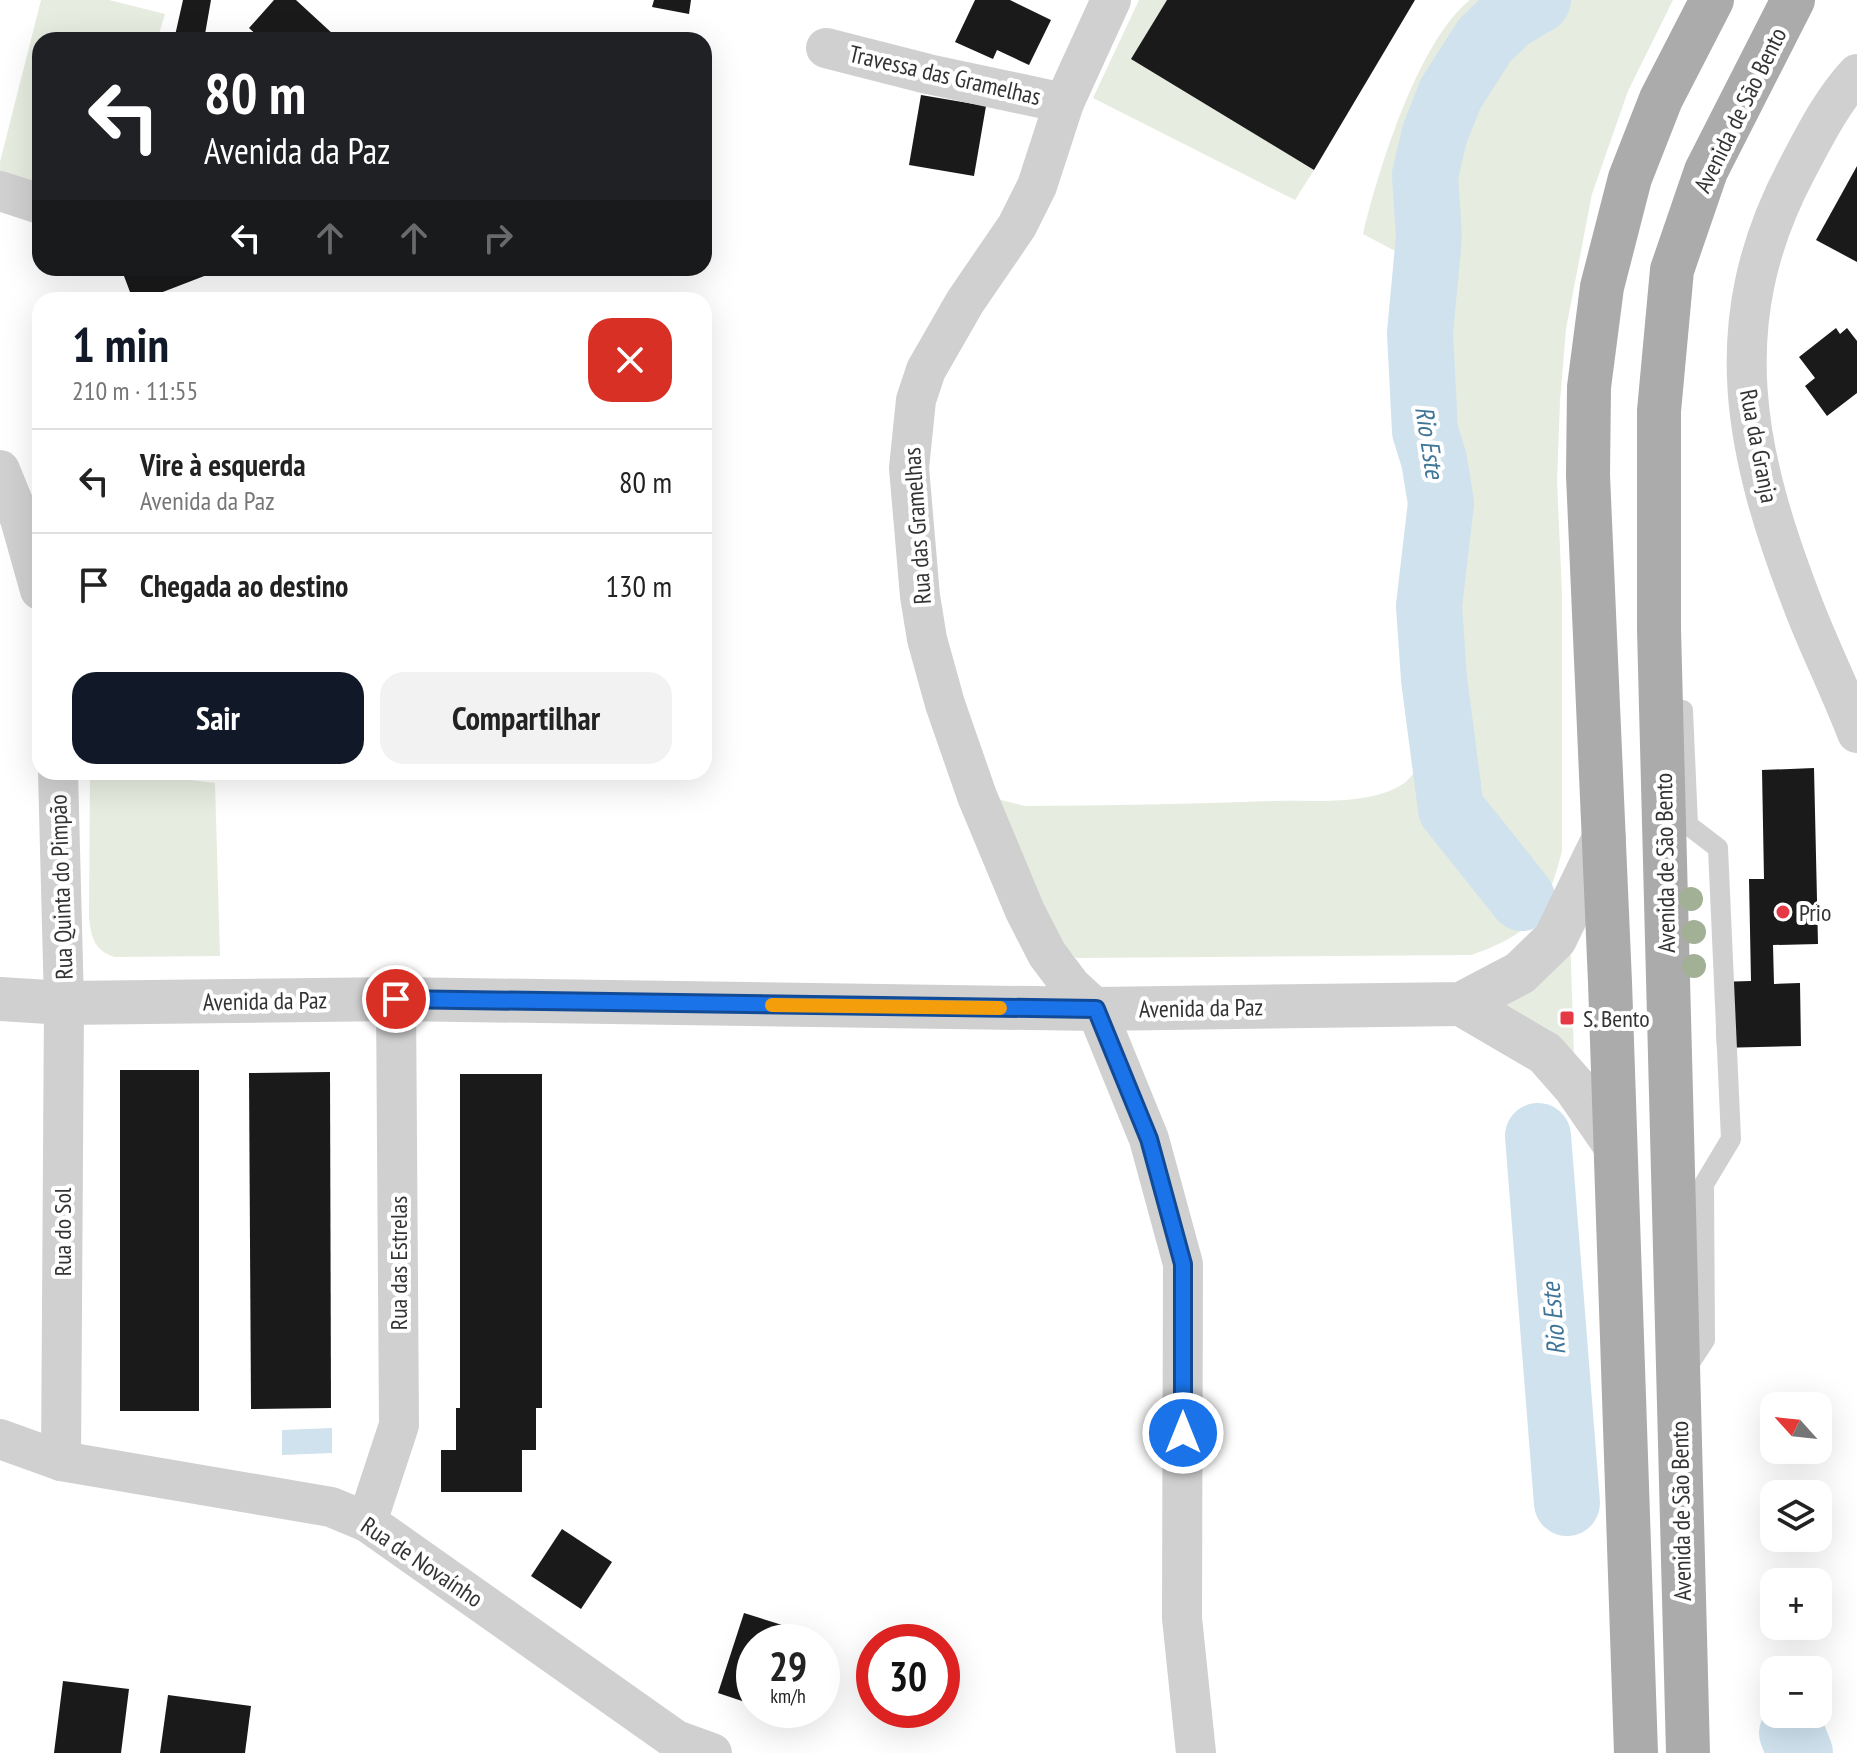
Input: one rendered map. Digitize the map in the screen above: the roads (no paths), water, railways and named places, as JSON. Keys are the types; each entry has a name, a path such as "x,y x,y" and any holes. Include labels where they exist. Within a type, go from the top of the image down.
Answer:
{"main road":[{"path":"1636,1753 1588,475 1591,372 1602,287 1630,178 1661,99 1712,0"},
{"name":"Avenida de São Bento","path":"1688,1753 1678,1383 1674,668 1659,411 1672,270 1706,171 1793,0"}],"street":[{"name":"Rua das Gramelhas","path":"1096,1009 1071,986 1047,954 1025,911 977,796 945,704 927,639 920,596 909,468 916,400 926,370 965,302 1017,226 1037,186 1064,103 1111,0"},
{"name":"Travessa das Gramelhas","path":"826,48 1064,103"},
{"name":"Rua da Granja","path":"1855,723 1805,610 1764,484 1750,424 1745,383 1747,335 1763,245 1782,198 1804,156 1842,91 1857,74"},
{"path":"0,191 32,201"},
{"path":"0,470 20,519 32,562"},
{"name":"Rua Quinta do Pimpão","path":"23,1003 57,780"},
{"name":"Avenida da Paz","path":"23,1003 396,999 1096,1009 1461,1004 1520,973 1555,939 1604,838"},
{"name":"Rua das Estrelas","path":"367,1522 399,1425 396,999"},
{"name":"Rua do Sol","path":"23,1003 61,1461"},
{"path":"1461,1004 1545,1053 1575,1087 1615,1145"},
{"path":"1096,1009 1149,1139 1183,1264 1182,1618 1196,1753"},
{"name":"Rua de Novaínho","path":"0,1439 61,1461 331,1507 367,1522 686,1749"}],"lane":[{"path":"1674,668 1688,825 1718,848 1731,1139 1704,1184 1705,1340 1678,1383"}],"water":[{"path":"332,1428 332,1453 282,1455 282,1430"}],"waterway":[{"name":"Rio Este","path":"1522,898 1451,809 1434,679 1429,606 1441,503 1434,460 1425,431 1420,333 1429,237 1425,175 1435,133 1451,93 1485,40 1509,17 1538,0"},
{"name":"Rio Este","path":"1538,1136 1567,1503"},
{"name":"Rio Este","path":"1792,1733 1800,1753"}],"place":[{"name":"Prio","path":"1783,912"},
{"name":"S. Bento","path":"1567,1018"}]}
